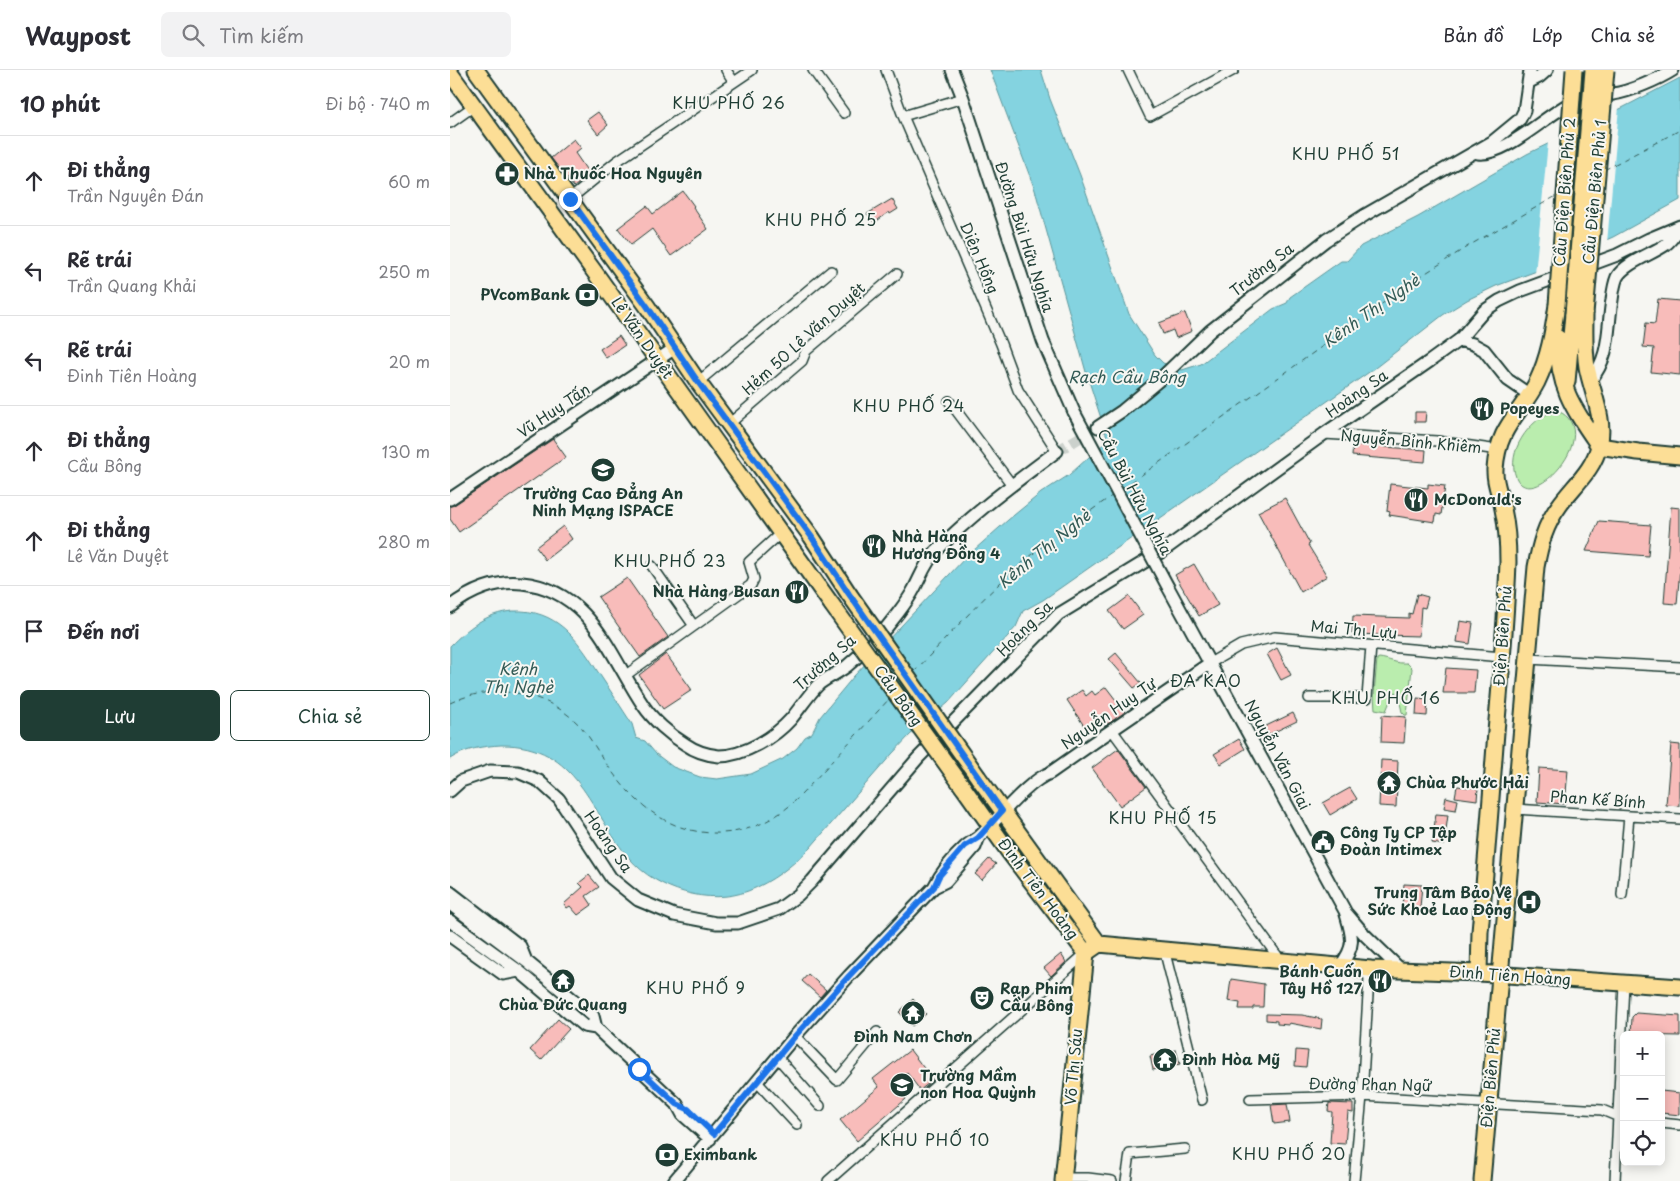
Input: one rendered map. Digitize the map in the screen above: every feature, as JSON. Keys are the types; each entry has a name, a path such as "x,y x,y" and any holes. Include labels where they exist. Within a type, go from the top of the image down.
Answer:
{"main road":[{"name":"Lê Văn Duyệt","path":"476,70 647,306 728,424 811,536 849,594"},
{"name":"Cầu Điện Biên Phủ 2","path":"1566,312 1574,70"},
{"path":"1593,70 1566,312 1566,394 1599,446 1680,456"},
{"name":"Cầu Điện Biên Phủ 1","path":"1566,312 1606,70"},
{"name":"Lê Văn Duyệt","path":"450,73 782,532 832,605"},
{"path":"552,213 570,199"},
{"path":"1566,312 1585,348 1590,381 1599,415 1599,446"},
{"name":"Ðiện Biên Phủ","path":"1479,973 1480,932 1502,657 1508,545 1505,516 1495,478 1498,450 1500,440 1510,421 1538,381 1553,337 1566,312"},
{"name":"Ðiện Biên Phủ","path":"1501,974 1536,567 1542,539 1552,516 1588,470 1599,446"},
{"name":"Cầu Bông","path":"849,594 978,777"},
{"name":"Cầu Bông","path":"832,605 963,787"},
{"name":"Đinh Tiên Hoàng","path":"978,777 1092,949"},
{"name":"Đinh Tiên Hoàng","path":"963,787 990,825 1092,949"},
{"path":"1480,932 1492,937 1504,933"},
{"name":"Đinh Tiên Hoàng","path":"1092,949 1164,949 1281,962 1501,974 1680,987"},
{"name":"Võ Thị Sáu","path":"1063,1180 1092,949"},
{"name":"Điện Biên Phủ","path":"1482,1181 1501,974"}],"street":[{"path":"726,70 734,82"},
{"path":"570,199 617,161 752,70"},
{"path":"813,70 844,113"},
{"name":"Diên Hồng","path":"886,70 902,116 990,318 1018,390 1057,451"},
{"name":"Đường Bùi Hữu Nghĩa","path":"952,70 963,98 1042,341 1074,412"},
{"path":"1128,70 1140,99 1150,116 1234,70"},
{"name":"Trường Sa","path":"1098,427 1122,411 1151,387 1195,345 1247,301 1326,240 1365,215 1492,142 1520,119 1524,111 1530,70"},
{"path":"1529,82 1539,78 1547,70"},
{"path":"1653,79 1665,70"},
{"path":"1474,152 1487,154 1499,149 1525,134 1548,116 1578,99 1592,95 1614,94 1634,88 1673,70"},
{"path":"902,116 963,98"},
{"path":"450,123 474,106"},
{"path":"1590,381 1603,361 1609,339 1610,310 1618,276 1626,268 1666,244 1680,227"},
{"name":"Hoàng Sa","path":"450,791 461,781 490,771 518,772 539,782 559,799 611,878 638,900 674,915 716,923 738,923 779,909 798,895 812,881 918,758 1059,614 1164,550 1324,434 1459,340 1484,311 1499,301 1520,291 1617,255 1667,230 1680,227"},
{"path":"698,382 831,271"},
{"name":"Hẻm 50 Lê Văn Duyệt","path":"728,424 802,361 806,351 897,274"},
{"path":"1459,340 1484,350 1508,380 1530,395"},
{"name":"Vũ Huy Tấn","path":"450,499 675,348"},
{"path":"949,401 1012,485"},
{"name":"Cầu Bùi Hữu Nghĩa","path":"1074,412 1168,587"},
{"name":"Nguyễn Bỉnh Khiêm","path":"1324,434 1438,441 1498,450"},
{"name":"Trường Sa","path":"450,607 459,599 486,587 509,581 537,584 565,597 582,611 600,632 644,706 673,737 696,752 719,756 729,754 762,742 779,731 792,718 810,693 848,665 897,614 913,591 923,569 936,552 965,524 1057,451"},
{"path":"626,675 751,585 754,579 749,562 782,532"},
{"path":"652,566 694,626"},
{"name":"Nguyễn Văn Giai","path":"1168,587 1345,911 1365,935 1400,969"},
{"name":"Mai Thị Lựu","path":"1210,663 1241,645 1275,637 1502,657"},
{"path":"1309,698 1367,698 1371,646"},
{"path":"1528,659 1680,667"},
{"name":"Nguyễn Huy Tự","path":"674,1181 795,1036 934,887 946,881 975,847 978,838 1002,811 1018,798 1024,796 1050,774 1210,663"},
{"path":"1112,730 1281,962"},
{"name":"Phan Kế Bính","path":"1514,809 1680,819"},
{"path":"1622,895 1628,816"},
{"path":"450,892 520,946 523,958"},
{"path":"450,904 523,958 593,1016 596,1028 677,1104 683,1115 712,1136"},
{"name":"Nguyễn Văn Giai","path":"1340,966 1352,945 1352,936 1345,911"},
{"path":"450,921 516,969 584,1026 596,1028"},
{"path":"450,936 503,974 516,969"},
{"path":"828,1181 1092,949"},
{"path":"1164,949 1202,1100"},
{"name":"Đinh Tiên Hoàng","path":"1340,966 1345,971 1366,974 1370,978 1362,1096"},
{"path":"1622,1076 1624,983"},
{"path":"795,1036 837,1080 877,1032"},
{"path":"777,1058 820,1106"},
{"path":"757,1082 797,1125"},
{"path":"1354,1181 1362,1096"},
{"name":"Đường Phan Ngữ","path":"1250,1099 1362,1096 1602,1110 1620,1117"},
{"path":"1616,1181 1621,1121"},
{"path":"1665,1123 1680,1125"},
{"path":"1126,1181 1130,1154 1185,1149"},
{"path":"1063,1180 1088,1178 1112,1181"}],"green space":[{"path":"1552,412 1562,413 1572,424 1573,438 1569,454 1559,468 1547,479 1535,486 1524,486 1516,477 1514,467 1514,457 1517,448 1528,429 1543,416"},
{"path":"1377,659 1407,663 1412,668 1407,715 1402,712 1396,692 1393,694 1386,711 1375,709 1374,695"}],"water":[{"name":"Kênh Thị Nghè","path":"990,70 1041,70 1129,314 1155,355 1163,363 1182,370 1201,364 1273,309 1287,303 1290,297 1341,261 1347,261 1361,246 1418,217 1527,154 1680,78 1680,200 1613,237 1534,272 1496,286 1467,300 1443,315 1375,368 1043,600 1023,611 1016,627 948,703 910,735 810,848 781,873 748,891 717,897 701,896 669,887 641,870 630,859 579,784 565,768 548,756 527,748 501,745 474,749 450,759 450,646 478,622 494,615 513,611 542,615 564,628 582,648 632,724 636,738 645,741 656,754 673,767 700,777 717,779 751,774 783,759 797,748 805,737 812,733 820,717 854,676 965,558 1041,493 1069,475 1108,440 1086,372 1035,190"}],"pier":[{"path":"1619,107 1607,243 1535,274 1548,142"}],"building":[{"path":"598,112 608,125 598,134 587,120"},
{"path":"574,139 581,148 575,153 590,175 574,187 551,158"},
{"path":"683,191 708,229 671,256 652,229 631,245 618,228 647,206 653,214"},
{"path":"892,199 898,209 890,214 889,212 874,223 867,214"},
{"path":"1658,299 1680,301 1680,375 1651,372 1654,348 1643,347 1646,323 1655,324"},
{"path":"1185,313 1192,331 1176,338 1173,330 1163,334 1159,323"},
{"path":"619,336 625,345 606,358 600,349"},
{"path":"1415,412 1426,412 1425,422 1415,422"},
{"path":"553,439 566,457 459,532 450,519 450,506"},
{"path":"1369,443 1385,444 1385,447 1426,450 1425,462 1352,456 1353,445 1369,445"},
{"name":"McDonald's","path":"1390,484 1428,488 1428,484 1445,486 1441,515 1436,514 1435,522 1389,515 1390,512 1387,511"},
{"path":"1285,498 1310,544 1308,545 1327,576 1301,592 1258,512"},
{"path":"1671,507 1680,508 1680,568 1677,604 1664,603"},
{"path":"1599,521 1651,525 1648,556 1586,551"},
{"path":"563,526 572,539 545,560 536,547"},
{"path":"1194,564 1218,605 1199,616 1175,575"},
{"path":"627,578 668,637 640,657 598,597"},
{"path":"1417,594 1428,597 1425,608 1421,607 1419,636 1352,634 1353,616 1409,618 1409,613 1412,614"},
{"path":"1129,596 1143,615 1123,629 1109,611"},
{"path":"1460,621 1473,623 1470,644 1457,642"},
{"path":"1277,648 1291,675 1281,680 1267,654"},
{"path":"1116,653 1141,683 1134,688 1109,659"},
{"path":"666,654 692,690 663,709 639,675"},
{"path":"1446,668 1476,670 1474,693 1443,693"},
{"path":"1106,687 1125,712 1108,724 1105,720 1088,732 1067,700 1082,690 1086,696 1092,691 1095,695"},
{"path":"1417,698 1428,699 1427,716 1416,715"},
{"path":"1293,713 1297,721 1268,735 1264,727"},
{"path":"1382,715 1406,717 1404,743 1381,742"},
{"path":"1239,739 1245,749 1221,764 1214,754"},
{"path":"1671,744 1680,745 1680,806 1666,805"},
{"path":"1118,749 1146,787 1120,806 1092,768"},
{"name":"Chùa Phước Hải","path":"1381,760 1398,761 1396,807 1379,806"},
{"path":"1539,768 1568,770 1565,804 1537,802"},
{"path":"1457,786 1478,788 1477,800 1455,797"},
{"path":"1350,788 1357,799 1330,815 1323,803"},
{"path":"1446,797 1458,800 1456,810 1444,808"},
{"path":"1436,814 1448,815 1444,845 1432,843"},
{"path":"989,859 996,864 982,880 975,874"},
{"path":"589,875 599,887 586,896 592,905 578,915 570,906 567,908 564,904 583,887 579,883"},
{"path":"1404,884 1422,885 1420,908 1402,907"},
{"path":"1061,954 1066,962 1051,976 1044,968"},
{"path":"808,974 826,990 820,997 802,981"},
{"path":"1231,979 1264,984 1263,1007 1239,1009 1240,1003 1228,1001"},
{"name":"Đình Nam Chơn","path":"913,999 926,1014 912,1026 899,1012"},
{"path":"1636,1013 1680,1016 1680,1036 1665,1036 1665,1031 1631,1031 1632,1017"},
{"path":"1266,1014 1302,1015 1322,1019 1321,1029 1289,1023 1289,1025 1277,1024 1277,1021 1266,1020"},
{"path":"558,1019 569,1029 541,1060 530,1050"},
{"path":"910,1050 933,1080 920,1090 907,1073 893,1083 906,1099 857,1141 840,1120 879,1087 873,1079"},
{"name":"Đình Hòa Mỹ","path":"1176,1050 1180,1064 1153,1070 1150,1056"},
{"path":"1296,1050 1308,1051 1306,1067 1295,1066"},
{"path":"1665,1091 1680,1093 1680,1115 1665,1113"},
{"path":"1329,1103 1353,1104 1353,1113 1348,1112 1345,1144 1330,1143 1332,1112 1328,1111"},
{"path":"1287,1104 1290,1122 1274,1124 1271,1105"}],"ferry route":[{"path":"1604,170 1680,130"},
{"path":"1122,489 1421,276 1470,245 1558,195"},
{"path":"913,673 974,609 1024,561 1113,495"},
{"path":"450,703 485,693 502,692 537,698 554,706 569,715 582,728 618,779 628,791 652,812 680,827 695,831 721,833 754,827 784,811 807,789 890,698"}],"tunnel":[{"path":"1057,451 1098,427"}],"place":[{"name":"Nhà Thuốc Hoa Nguyên","path":"507,174"},
{"name":"PVcomBank","path":"587,295"},
{"name":"Popeyes","path":"1482,409"},
{"name":"Trường Cao Đẳng An Ninh Mạng ISPACE","path":"603,470"},
{"name":"McDonald's","path":"1416,500"},
{"name":"Nhà Hàng Hương Đồng 4","path":"874,546"},
{"name":"Nhà Hàng Busan","path":"797,592"},
{"name":"Chùa Phước Hải","path":"1389,783"},
{"name":"Công Ty CP Tập Đoàn Intimex","path":"1323,842"},
{"name":"Trung Tâm Bảo Vệ Sức Khoẻ Lao Động","path":"1529,902"},
{"name":"Chùa Đức Quang","path":"563,981"},
{"name":"Bánh Cuốn Tây Hồ 127","path":"1380,981"},
{"name":"Rạp Phim Cầu Bông","path":"982,998"},
{"name":"Đình Nam Chơn","path":"913,1013"},
{"name":"Đình Hòa Mỹ","path":"1165,1060"},
{"name":"Trường Mầm non Hoa Quỳnh","path":"902,1085"},
{"name":"Eximbank","path":"667,1155"}],"district":[{"name":"KHU PHỐ 26","path":"729,103"},
{"name":"KHU PHỐ 51","path":"1346,154"},
{"name":"KHU PHỐ 25","path":"821,220"},
{"name":"KHU PHỐ 24","path":"909,406"},
{"name":"KHU PHỐ 23","path":"670,561"},
{"name":"ĐA KAO","path":"1206,681"},
{"name":"KHU PHỐ 16","path":"1386,698"},
{"name":"KHU PHỐ 15","path":"1163,818"},
{"name":"KHU PHỐ 9","path":"696,988"},
{"name":"KHU PHỐ 10","path":"935,1140"},
{"name":"KHU PHỐ 20","path":"1289,1154"}],"route":[{"path":"570,199 647,306 698,382 811,536 849,594 1002,811 978,838 965,846 939,876 934,887 795,1036 714,1134 688,1109 677,1104 639,1069"}],"water label":[{"name":"Rạch Cầu Bông","path":"1127,377"}]}
